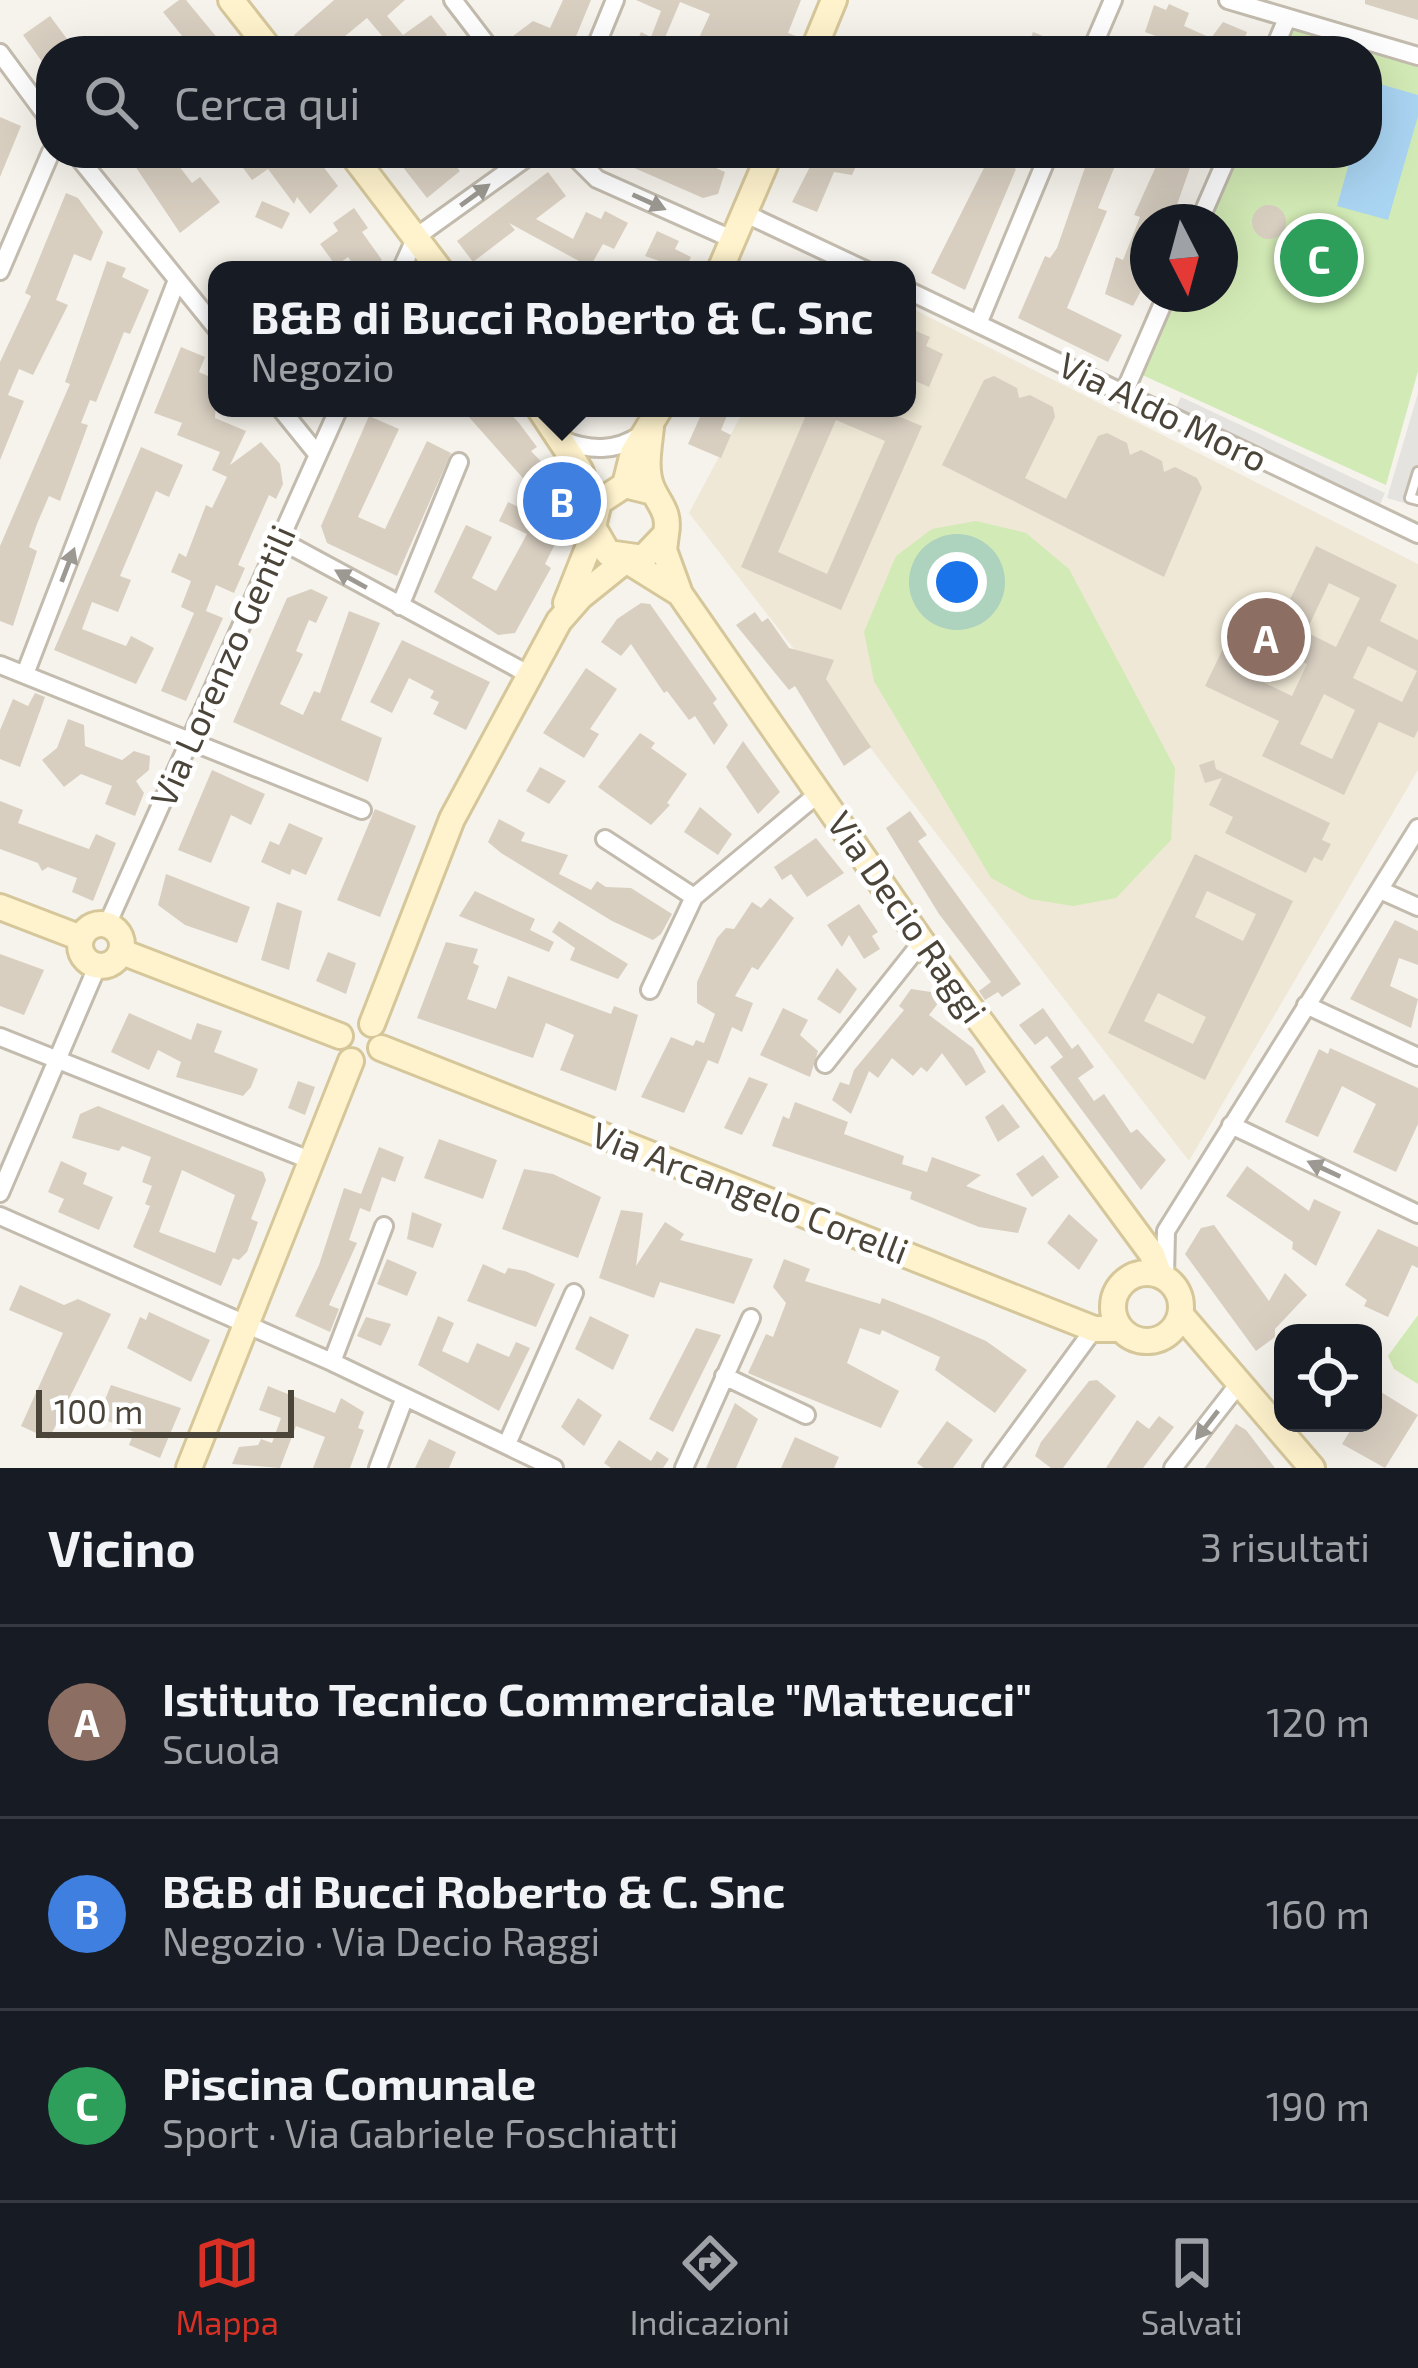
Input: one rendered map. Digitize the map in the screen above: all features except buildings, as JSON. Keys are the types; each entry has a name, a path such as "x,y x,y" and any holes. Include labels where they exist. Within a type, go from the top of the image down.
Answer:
{"street":[{"path":"231,0 259,36"},
{"path":"453,0 481,36"},
{"path":"600,36 616,0"},
{"path":"819,36 834,0"},
{"path":"1097,36 1113,0"},
{"path":"1228,0 1343,36"},
{"path":"1280,36 1286,21"},
{"path":"1382,46 1418,56"},
{"path":"0,53 36,102"},
{"path":"0,271 44,168"},
{"path":"87,168 208,318"},
{"path":"363,168 433,261"},
{"path":"405,261 416,237 512,168"},
{"path":"586,168 597,179 734,240"},
{"path":"725,261 764,168"},
{"path":"978,324 1043,168"},
{"path":"1206,204 1222,168"},
{"path":"744,213 846,261"},
{"path":"26,674 177,280"},
{"name":"Via Aldo Moro","path":"916,294 1418,535"},
{"path":"1124,393 1159,312"},
{"path":"287,417 318,455"},
{"name":"Via Lorenzo Gentili","path":"107,925 335,417"},
{"name":"Via Decio Raggi","path":"545,417 562,440 608,553 680,594"},
{"path":"562,440 589,450 607,449 656,417"},
{"path":"559,621 595,522 620,487 633,453 656,417"},
{"path":"653,492 648,470 656,417"},
{"name":"Via Decio Raggi","path":"562,440 620,487 653,492 667,511 664,550 680,594 1162,1276"},
{"path":"400,606 459,462"},
{"path":"376,1036 353,1022 340,1036 340,1048 351,1061 365,1063 376,1036 452,819 528,674 559,621 580,596 626,560 651,554 667,534"},
{"path":"280,540 528,674"},
{"path":"0,665 362,810"},
{"path":"650,990 694,897 819,793"},
{"path":"1162,1276 1166,1231 1418,828"},
{"path":"605,839 694,897"},
{"path":"1380,890 1418,907"},
{"path":"0,907 81,938"},
{"path":"94,925 107,925 122,938 122,952 110,965 97,967 82,955 81,938 94,925"},
{"path":"825,1064 922,942"},
{"path":"122,952 340,1036"},
{"path":"0,1193 97,967"},
{"path":"1306,1005 1418,1057"},
{"name":"Via Arcangelo Corelli","path":"376,1036 1084,1325 1120,1329"},
{"path":"0,1037 311,1161"},
{"path":"189,1468 351,1061"},
{"path":"1231,1125 1418,1214"},
{"path":"0,1216 332,1362 554,1468"},
{"path":"332,1362 384,1226"},
{"path":"992,1468 1084,1325 1131,1276 1138,1238 1166,1231"},
{"path":"1131,1276 1162,1276 1179,1294 1180,1315 1170,1333 1151,1342"},
{"path":"507,1444 574,1293"},
{"path":"1113,1299 1120,1329 1219,1362"},
{"path":"1180,1315 1312,1468"},
{"path":"684,1468 751,1318"},
{"path":"724,1376 806,1415"},
{"path":"1173,1468 1241,1382"},
{"path":"378,1468 405,1397"}],"lane":[{"path":"1418,472 1410,498 1418,500"}],"shaded area":[{"path":"916,311 1418,564 1418,770 1189,1161 689,513 740,417 916,417"},
{"path":"1418,393 1418,507 1387,498"},
{"path":"1181,397 1385,493 1379,507 1174,411"}],"green space":[{"path":"1290,28 1317,36 1287,36"},
{"path":"1382,55 1418,66 1418,371 1386,485 1140,374 1166,312 1238,312 1238,204 1214,204 1229,168 1382,168"},
{"path":"976,521 1026,533 1069,569 1175,768 1171,840 1116,898 1073,906 1030,899 991,878 874,681 864,632 896,556 932,529"},
{"path":"1418,1315 1418,1384 1394,1369 1388,1356"}],"water":[{"path":"1382,85 1418,95 1418,116 1388,220 1337,206 1348,168 1382,168"}],"place":[{"name":"Piscina Comunale","path":"1319,258"},
{"name":"B&B di Bucci Roberto & C. Snc","path":"562,501"},
{"name":"Istituto Tecnico Commerciale \"Matteucci\"","path":"1266,637"}]}
